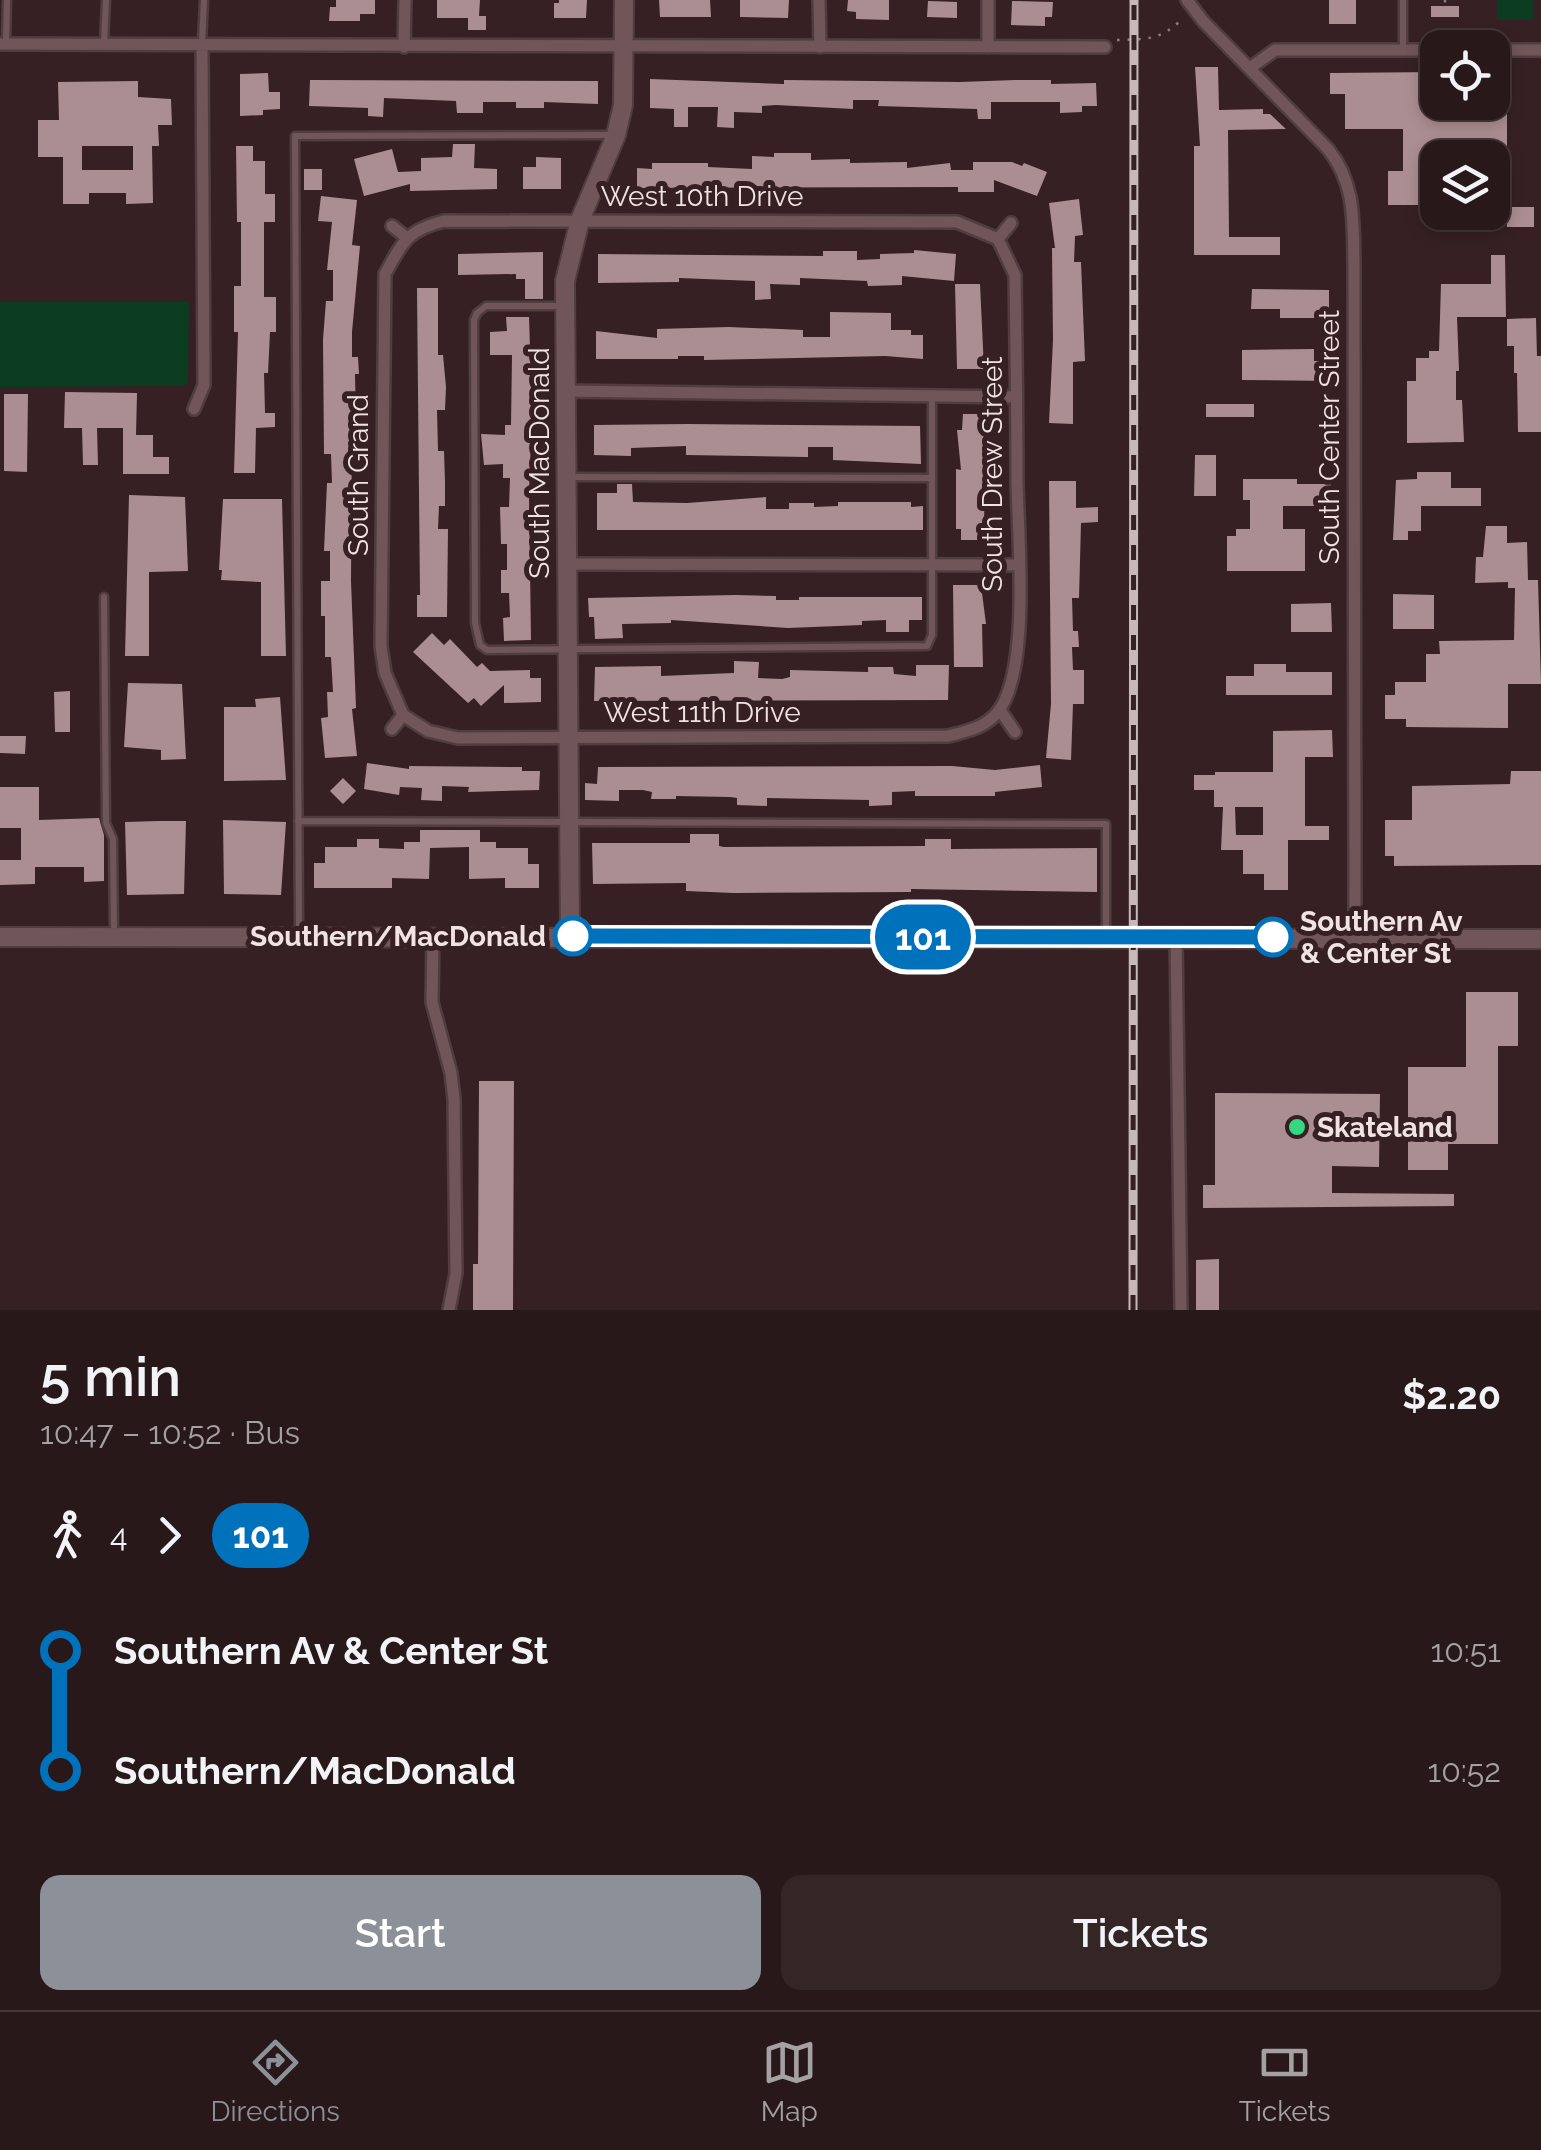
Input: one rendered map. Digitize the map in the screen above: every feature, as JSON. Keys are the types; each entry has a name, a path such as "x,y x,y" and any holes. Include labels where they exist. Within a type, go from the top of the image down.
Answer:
{"main road":[{"name":"South MacDonald","path":"570,936 565,280 580,220 624,106 624,0"},
{"path":"0,938 1541,939"}],"street":[{"path":"404,47 405,0"},
{"path":"819,0 820,47"},
{"path":"988,0 988,47"},
{"name":"South Center Street","path":"1187,0 1341,166 1350,185 1355,938"},
{"path":"3,44 988,47 1110,43"},
{"path":"194,409 204,385 202,44"},
{"path":"1250,68 1275,50 1420,50"},
{"path":"1510,50 1541,50"},
{"name":"West 10th Drive","path":"406,237 424,226 444,222 580,220 956,222 998,239"},
{"path":"998,239 1011,223"},
{"path":"392,226 406,237"},
{"name":"South Grand","path":"403,715 385,673 381,646 385,274 406,237"},
{"name":"South Drew Street","path":"998,239 1015,275 1018,566 1016,662 1000,710"},
{"path":"566,391 1016,397"},
{"path":"566,564 1018,566"},
{"path":"1000,710 1015,732"},
{"name":"West 11th Drive","path":"403,715 428,731 458,738 948,736 984,725 1000,710"},
{"path":"392,728 403,715"},
{"path":"433,936 432,1002 454,1099 456,1272 450,1310"},
{"path":"1176,937 1181,1310"}],"lane":[{"path":"3,44 7,0"},
{"path":"104,44 106,0"},
{"path":"202,44 204,0"},
{"path":"1403,0 1403,50"},
{"path":"299,936 296,136 616,135"},
{"path":"566,306 486,306 476,312 474,320 475,624 480,646 488,650 928,646 932,635 932,396"},
{"path":"566,477 932,478"},
{"path":"104,597 106,823 114,839 114,937"},
{"path":"298,821 1106,824 1106,937"}],"path":[{"path":"1110,43 1152,40 1165,35 1179,22"}],"green space":[{"path":"1497,0 1533,0 1533,20 1497,20"},
{"path":"0,302 189,302 188,382 183,386 0,387"}],"building":[{"path":"336,0 375,0 375,14 360,14 360,21 329,21 330,7 336,7"},
{"path":"437,0 480,0 479,16 486,16 486,30 468,30 468,18 437,18"},
{"path":"587,0 586,18 554,18 554,3"},
{"path":"659,0 710,0 711,17 660,17"},
{"path":"740,0 789,0 788,18 740,17"},
{"path":"848,0 889,0 889,20 856,19 856,12 847,11"},
{"path":"1329,0 1356,0 1356,24 1329,24"},
{"path":"928,1 957,2 957,18 927,17"},
{"path":"1012,1 1053,2 1052,17 1045,17 1045,26 1011,25"},
{"path":"1431,6 1459,6 1459,17 1431,17"},
{"path":"1195,67 1218,67 1219,110 1263,109 1263,114 1270,114 1286,129 1228,130 1229,237 1280,237 1280,255 1194,255 1194,146 1200,146"},
{"path":"1420,72 1420,120 1507,120 1507,140 1420,140 1420,205 1388,205 1388,171 1403,171 1403,129 1345,129 1345,94 1330,94 1330,73"},
{"path":"268,73 269,92 280,92 280,109 240,116 240,74"},
{"path":"650,79 784,84 784,80 1051,80 1051,84 1096,83 1097,106 1082,106 1082,112 1060,113 1060,102 991,102 991,119 978,119 977,109 878,106 879,100 853,100 853,109 776,105 762,106 762,113 734,112 734,128 717,127 718,107 688,107 688,127 674,127 674,109 650,108"},
{"path":"310,80 598,81 598,104 544,102 544,108 516,108 516,102 483,102 483,113 457,113 456,101 384,98 383,117 368,116 368,108 309,106"},
{"path":"138,81 138,97 171,99 172,125 158,125 159,146 152,146 153,203 126,204 126,193 89,193 89,204 63,204 63,157 38,157 38,120 59,120 58,82","holes":["82,146 133,146 133,170 82,170"]},
{"path":"453,144 475,144 474,168 497,169 497,189 410,191 410,184 364,196 354,159 392,149 398,172 421,171 421,158 452,157"},
{"path":"236,146 253,146 253,161 265,161 265,194 275,194 275,222 264,222 264,297 276,297 276,332 270,332 268,373 264,373 265,413 275,413 275,427 256,428 255,473 234,473 238,332 234,332 234,286 241,286"},
{"path":"774,153 811,153 811,160 850,159 850,163 907,162 907,168 950,163 951,170 973,170 973,162 1012,162 1047,172 1037,196 994,180 994,192 958,192 958,187 637,188 637,168 652,169 652,163 708,163 708,167 752,169 752,156 774,157"},
{"path":"536,157 561,158 561,189 523,189 523,167 536,167"},
{"path":"304,169 322,169 322,190 304,190"},
{"path":"321,196 357,200 352,245 360,246 352,332 352,357 358,357 359,374 355,374 356,426 352,426 351,581 356,708 352,709 357,756 325,758 321,718 328,717 327,692 333,692 331,657 325,657 325,616 321,616 321,581 330,581 330,551 324,551 327,483 332,483 331,454 324,454 323,339 326,301 333,301 333,270 327,270 332,222 318,221"},
{"path":"1079,199 1083,235 1075,236 1074,262 1081,262 1085,361 1073,362 1073,424 1049,423 1055,248 1049,203"},
{"path":"1510,207 1534,207 1534,227 1510,227"},
{"path":"914,250 956,254 954,281 902,276 902,285 868,286 867,281 800,278 800,285 770,284 771,299 755,300 755,281 679,278 679,282 598,283 598,254 823,256 823,251 857,251 857,260"},
{"path":"543,252 543,299 525,299 525,279 516,279 516,274 458,275 458,254"},
{"path":"1491,255 1505,255 1506,317 1457,317 1456,400 1462,400 1464,442 1407,443 1407,381 1416,381 1416,358 1429,358 1429,351 1439,351 1441,284 1491,284"},
{"path":"955,284 980,284 984,369 957,369"},
{"path":"417,288 438,288 438,355 443,355 446,387 445,410 437,410 438,451 444,451 445,482 445,506 439,506 438,529 448,529 447,617 417,617"},
{"path":"1252,289 1329,290 1329,318 1280,318 1280,309 1251,309"},
{"path":"830,312 891,313 891,330 911,330 911,335 923,335 923,359 596,359 596,331 657,338 657,329 729,327 803,330 803,337 830,337"},
{"path":"506,317 529,317 531,640 504,641 503,618 510,617 509,593 501,593 501,570 507,570 507,544 501,544 500,507 509,507 510,478 503,478 503,464 484,465 481,434 505,435 505,425 511,425 512,355 490,355 490,332 507,331"},
{"path":"1536,318 1537,356 1541,356 1541,432 1518,432 1517,373 1514,346 1507,346 1507,319"},
{"path":"1314,349 1314,361 1332,361 1332,381 1242,380 1242,350"},
{"path":"65,392 137,393 136,435 153,435 153,457 169,457 169,474 123,474 123,428 97,428 98,465 83,465 82,428 64,428"},
{"path":"4,394 28,394 27,472 4,471"},
{"path":"1206,404 1254,404 1254,417 1206,417"},
{"path":"963,414 985,414 984,540 961,540 961,529 956,529 956,469 961,470 957,430 962,430"},
{"path":"594,425 920,426 921,464 833,460 833,447 808,447 808,457 686,455 686,446 631,448 631,456 594,455"},
{"path":"1195,455 1216,455 1216,496 1194,496"},
{"path":"1417,472 1451,472 1451,488 1481,488 1481,506 1421,506 1421,531 1408,531 1408,540 1393,540 1396,480 1417,479"},
{"path":"1243,479 1297,479 1297,484 1331,484 1331,506 1283,506 1283,529 1305,529 1305,571 1227,571 1227,536 1236,536 1236,529 1250,529 1250,500 1243,500"},
{"path":"1049,481 1076,481 1076,508 1098,507 1098,522 1081,523 1079,598 1072,598 1073,631 1078,631 1079,647 1072,647 1073,670 1084,670 1084,704 1073,704 1071,760 1046,758 1051,704"},
{"path":"617,484 632,484 633,502 687,503 766,497 766,509 789,509 789,503 814,503 814,507 838,506 838,502 911,502 911,507 923,506 923,530 597,530 597,493 617,493"},
{"path":"129,495 185,497 188,571 149,572 149,656 125,656"},
{"path":"223,499 282,499 286,656 261,656 261,582 221,580"},
{"path":"1486,526 1507,526 1507,543 1527,542 1528,580 1538,580 1541,684 1508,684 1508,728 1406,727 1406,719 1385,719 1385,695 1395,695 1395,682 1426,682 1426,654 1440,654 1439,641 1514,640 1515,588 1508,588 1508,582 1475,583 1476,557 1483,557"},
{"path":"953,585 981,585 986,624 982,624 983,667 954,667"},
{"path":"1393,594 1434,595 1434,629 1393,629"},
{"path":"776,596 776,600 922,597 922,620 909,620 909,632 886,632 886,620 862,621 862,625 788,628 671,620 622,624 623,638 595,639 594,617 589,617 588,598"},
{"path":"1331,603 1332,632 1291,632 1291,604"},
{"path":"432,633 444,645 450,639 477,667 482,663 490,671 530,670 530,678 541,678 541,702 504,703 504,685 481,706 474,698 468,703 413,652"},
{"path":"734,661 759,662 758,678 782,679 790,677 790,670 868,672 868,667 893,667 894,674 916,676 916,665 949,665 948,700 594,701 595,667 661,666 661,676 734,673"},
{"path":"1254,664 1286,664 1286,672 1332,672 1332,695 1226,695 1226,676 1254,676"},
{"path":"128,683 182,684 186,759 161,760 161,750 124,747"},
{"path":"70,691 70,732 55,732 54,692"},
{"path":"280,697 286,780 224,781 224,707 256,707 255,699"},
{"path":"1332,730 1333,757 1305,757 1305,826 1329,826 1329,840 1288,840 1288,890 1264,890 1264,874 1243,874 1243,850 1221,850 1223,807 1214,807 1214,790 1194,790 1194,775 1273,772 1273,731","holes":["1235,807 1263,807 1263,835 1236,835"]},
{"path":"0,736 26,736 25,754 0,753"},
{"path":"367,763 409,769 522,767 522,771 540,771 539,790 468,792 469,787 442,786 442,801 421,800 422,788 400,787 399,795 364,789"},
{"path":"1040,765 1042,787 995,792 995,796 915,796 915,791 892,792 892,805 869,806 869,800 767,798 767,806 737,805 737,798 730,797 651,799 652,792 643,790 619,790 619,801 585,800 585,783 597,784 598,767 952,766 995,770"},
{"path":"1511,771 1541,771 1541,865 1394,866 1394,856 1385,856 1385,820 1412,820 1412,786 1510,784"},
{"path":"343,778 356,791 343,804 330,791"},
{"path":"0,787 39,787 39,820 99,818 104,835 104,881 84,882 84,867 35,867 35,884 0,885 0,860 21,860 21,828 0,828"},
{"path":"223,820 286,822 281,895 224,894"},
{"path":"186,821 184,894 127,895 125,822"},
{"path":"420,830 480,830 480,842 496,842 496,848 528,848 528,864 539,864 539,888 505,888 505,878 469,879 469,847 430,848 429,879 392,878 392,888 314,888 314,863 325,863 325,847 357,847 357,839 379,839 379,848 404,849 404,842 420,842"},
{"path":"690,834 719,834 719,846 724,847 925,846 925,839 951,839 951,849 1097,848 1097,892 911,889 734,893 686,891 686,883 593,884 592,843 690,843"},
{"path":"1466,992 1518,992 1518,1046 1498,1046 1498,1144 1448,1144 1448,1170 1408,1170 1408,1067 1466,1067"},
{"path":"479,1081 514,1081 513,1310 473,1310 473,1264 478,1264"},
{"name":"Skateland","path":"1215,1093 1380,1094 1379,1167 1332,1166 1332,1193 1454,1194 1454,1206 1203,1208 1203,1185 1215,1185"},
{"path":"1219,1259 1219,1310 1196,1310 1196,1260"}],"railway":[{"path":"1133,1310 1134,0"}],"bus line":[{"name":"101","path":"573,936 1273,937"}],"place":[{"name":"Southern/MacDonald","path":"573,936"},
{"name":"Southern Av & Center St","path":"1273,937"},
{"name":"Skateland","path":"1297,1127"}]}
